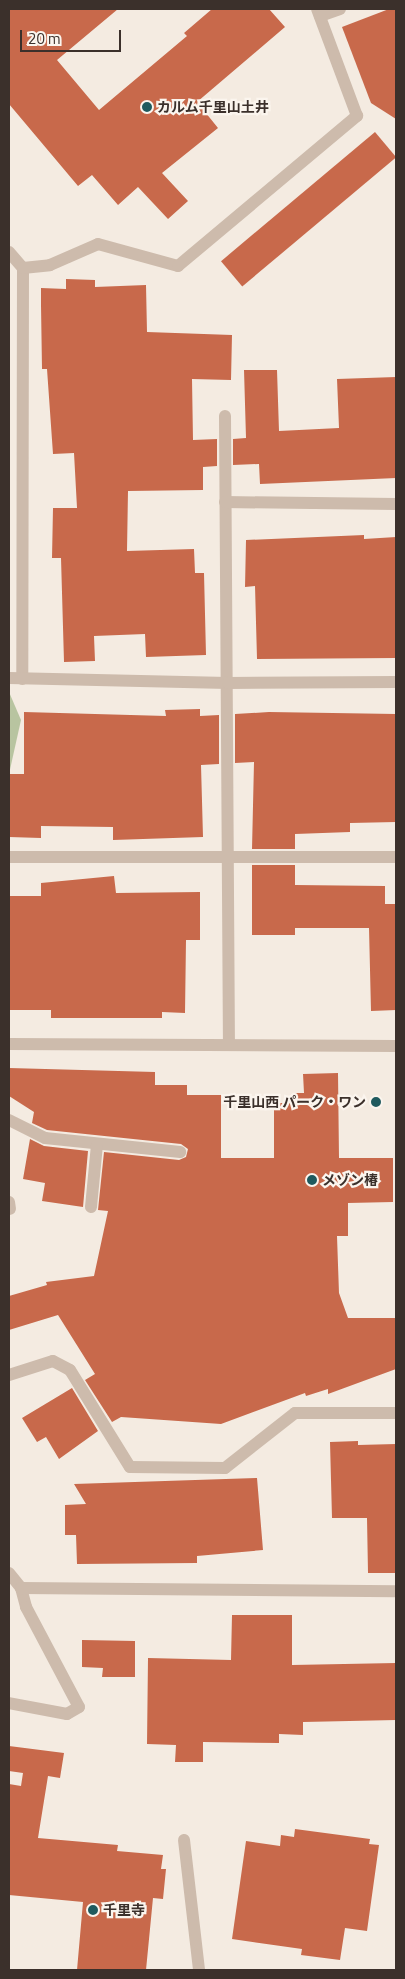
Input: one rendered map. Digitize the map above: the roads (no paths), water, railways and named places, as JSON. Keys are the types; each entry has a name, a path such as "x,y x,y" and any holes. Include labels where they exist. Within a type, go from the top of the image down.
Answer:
{"street":[{"path":"23,268 50,265 98,244 178,266 357,116 319,12 340,9"},
{"path":"9,252 23,268 15,678 228,683 396,682"},
{"path":"225,416 229,1045"},
{"path":"225,502 396,504"},
{"path":"9,857 396,857"},
{"path":"9,1044 396,1046"},
{"path":"9,1120 45,1138 97,1145 180,1152"},
{"path":"91,1207 97,1145"},
{"path":"9,1375 53,1361 70,1370 130,1467 225,1468 295,1413 396,1413"},
{"path":"9,1573 21,1588 26,1607 79,1707 67,1714 9,1703"},
{"path":"21,1588 396,1591"},
{"path":"184,1840 199,1970"}],"place":[{"name":"カルム千里山土井","path":"147,107"},
{"name":"千里山西 パーク・ワン","path":"376,1102"},
{"name":"メゾン椿","path":"312,1180"},
{"name":"千里寺","path":"93,1910"}]}
